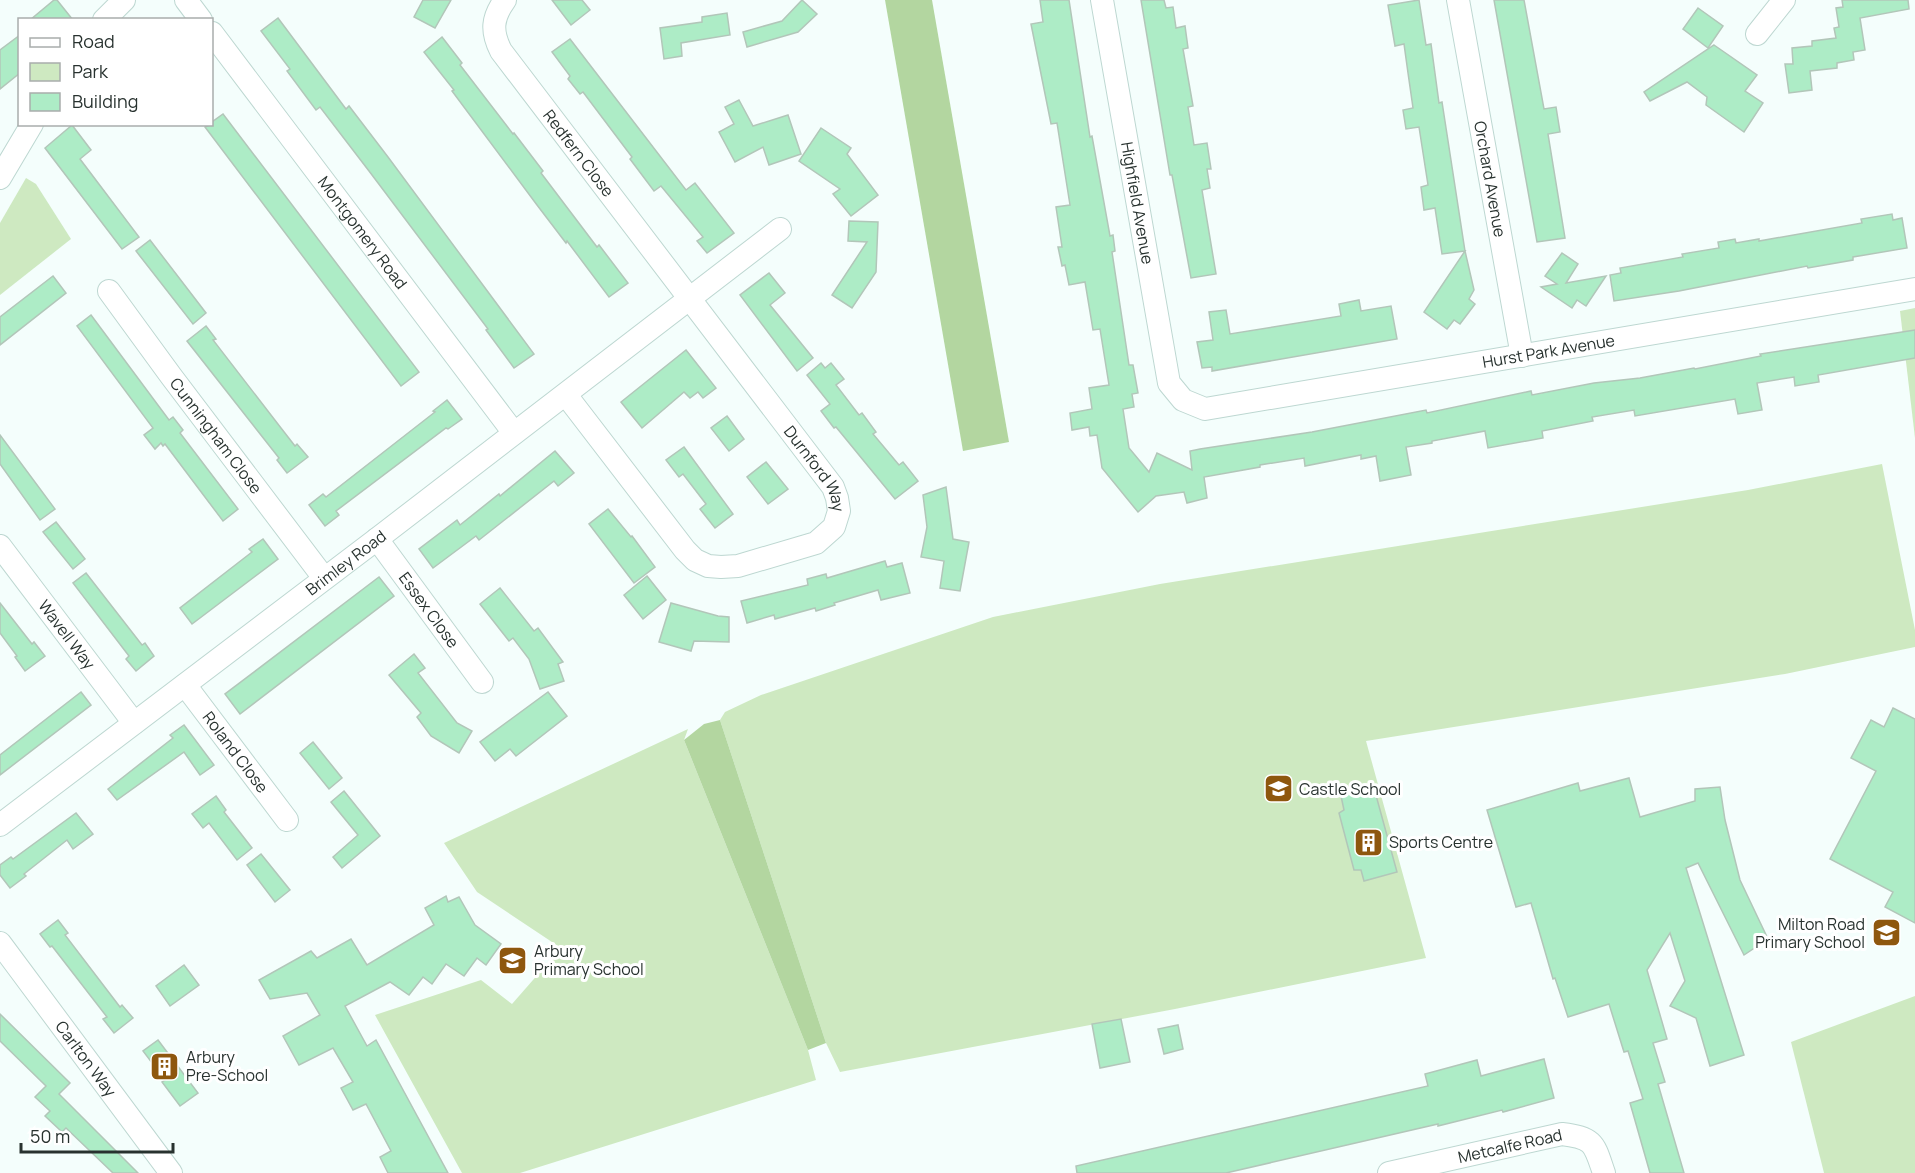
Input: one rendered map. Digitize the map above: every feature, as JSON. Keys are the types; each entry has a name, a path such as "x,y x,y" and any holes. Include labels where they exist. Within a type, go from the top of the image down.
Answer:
{"street":[{"path":"106,18 124,0"},
{"path":"186,0 200,18"},
{"name":"Redfern Close","path":"505,0 496,13 494,28 495,39 501,51 689,299"},
{"name":"Highfield Avenue","path":"1102,0 1169,383 1183,400"},
{"name":"Orchard Avenue","path":"1458,0 1522,356"},
{"path":"1757,34 1784,0"},
{"name":"Montgomery Road","path":"213,34 514,433"},
{"path":"0,178 31,126"},
{"name":"Brimley Road","path":"0,825 566,395 780,229"},
{"name":"Hurst Park Avenue","path":"1183,400 1205,409 1915,289"},
{"name":"Cunningham Close","path":"109,291 324,578"},
{"name":"Durnford Way","path":"566,395 695,560 715,567 738,566 816,543 834,527 838,511 833,487 689,299"},
{"name":"Essex Close","path":"377,539 482,682"},
{"name":"Wavell Way","path":"0,546 134,723"},
{"name":"Roland Close","path":"185,685 287,820"},
{"name":"Carlton Way","path":"0,943 171,1173"},
{"name":"Metcalfe Road","path":"1389,1173 1562,1134 1582,1136 1595,1147 1604,1173"}],"green space":[{"path":"885,0 932,0 1009,442 963,451"},
{"path":"26,178 36,184 71,239 0,295 0,223"},
{"path":"1915,308 1915,438 1900,311"},
{"name":"Castle School","path":"1882,464 1915,630 1915,647 1785,674 1366,741 1426,958 1175,1009 840,1072 826,1043 720,720 725,712 761,695 993,617 1160,584 1748,490"},
{"path":"720,720 826,1043 808,1050 684,740 704,724"},
{"name":"Arbury Primary School","path":"688,729 684,740 808,1050 816,1080 520,1173 462,1173 375,1015 481,980 512,1004 561,948 477,892 444,843"},
{"path":"1915,996 1915,1173 1824,1173 1791,1042"}],"building":[{"path":"57,0 71,18 32,18"},
{"path":"423,0 451,0 435,28 414,17"},
{"path":"552,0 582,0 590,10 571,25"},
{"path":"802,0 817,14 798,32 747,47 743,32 782,21"},
{"path":"1040,0 1069,0 1090,137 1092,136 1110,236 1113,235 1115,251 1112,252 1129,365 1133,365 1138,393 1132,394 1134,407 1123,409 1129,448 1149,472 1157,453 1192,470 1190,451 1200,449 1312,432 1426,410 1427,413 1531,391 1532,395 1594,383 1640,378 1761,356 1760,354 1915,330 1915,358 1818,375 1819,382 1795,386 1794,377 1757,383 1762,410 1738,414 1735,399 1635,416 1634,410 1592,417 1593,421 1542,431 1543,438 1488,448 1485,431 1432,441 1432,443 1406,447 1411,475 1380,481 1376,456 1361,459 1361,455 1305,466 1304,458 1260,465 1260,467 1204,477 1207,498 1187,503 1184,492 1156,496 1138,512 1102,468 1097,435 1090,436 1089,427 1072,430 1070,413 1092,409 1089,388 1109,385 1100,329 1093,330 1085,282 1069,285 1058,247 1062,247 1056,207 1070,205 1057,123 1051,124 1031,24 1043,22"},
{"path":"1141,0 1164,0 1166,8 1173,7 1176,28 1185,26 1188,48 1183,49 1193,106 1188,107 1194,145 1207,143 1211,169 1207,169 1210,188 1202,190 1216,274 1191,278 1172,175 1170,175"},
{"path":"1419,0 1426,45 1431,44 1439,103 1442,102 1465,251 1442,254 1435,208 1424,210 1421,187 1428,185 1419,127 1406,129 1403,110 1413,108 1404,44 1395,46 1388,5"},
{"path":"1494,0 1524,0 1544,109 1556,107 1560,132 1548,134 1565,238 1537,242"},
{"path":"1842,0 1908,0 1909,9 1860,18 1865,50 1853,52 1854,60 1837,63 1837,68 1810,71 1812,90 1789,93 1785,64 1793,64 1792,48 1812,46 1812,41 1836,38 1834,28 1839,27 1836,8 1843,7"},
{"path":"1698,8 1723,26 1708,48 1683,29"},
{"path":"727,13 730,35 681,43 682,56 664,59 660,28 702,22 702,17"},
{"path":"278,18 346,109 349,106 388,157 534,354 514,368 486,330 488,329 320,107 316,110 287,71 290,69 261,31"},
{"path":"18,36 18,75 0,89 0,50"},
{"path":"442,37 462,63 460,65 543,171 541,173 597,247 599,245 628,283 609,297 537,205 424,52"},
{"path":"570,39 686,190 695,183 734,233 707,253 697,241 703,237 661,186 654,191 630,159 632,157 583,92 580,94 568,79 570,76 552,52"},
{"path":"1714,45 1757,75 1745,91 1763,103 1744,132 1706,105 1707,97 1687,82 1650,101 1644,92"},
{"path":"739,100 753,126 788,115 801,154 769,165 763,147 735,162 719,132 734,124 725,107"},
{"path":"223,114 419,372 401,386 205,127 213,126 213,121"},
{"path":"73,126 91,150 80,159 139,237 122,249 45,148"},
{"path":"821,128 851,148 847,154 878,195 851,216 833,194 840,189 799,161"},
{"path":"1892,214 1893,220 1902,218 1907,248 1853,257 1853,260 1808,268 1807,266 1614,301 1610,275 1621,273 1620,268 1719,248 1718,242 1735,239 1736,243 1759,239 1759,241 1862,223 1861,219"},
{"path":"849,221 878,222 876,272 852,308 832,295 867,242 848,241"},
{"path":"150,240 206,313 193,324 136,251"},
{"path":"1465,251 1474,290 1469,299 1475,304 1460,324 1454,320 1447,329 1424,312"},
{"path":"1562,253 1578,264 1566,283 1606,276 1586,306 1577,300 1572,308 1541,287 1557,284 1545,276"},
{"path":"769,273 785,293 770,305 813,358 797,371 740,295"},
{"path":"53,276 66,293 0,345 0,317"},
{"path":"1359,300 1361,311 1391,306 1397,339 1212,371 1212,367 1202,368 1197,342 1213,340 1209,312 1226,310 1230,334 1341,316 1339,304"},
{"path":"91,315 169,420 173,417 183,430 180,433 238,509 223,521 165,444 163,446 161,443 155,449 144,435 153,428 77,326"},
{"path":"206,326 216,339 213,340 295,446 297,444 308,457 287,473 277,460 279,458 187,341"},
{"path":"686,350 716,388 703,398 698,392 690,398 684,392 642,428 621,402"},
{"path":"821,363 825,368 831,363 844,379 836,385 859,415 862,413 876,432 873,434 899,465 903,462 918,481 895,499 821,411 830,404 807,375"},
{"path":"447,400 462,419 448,429 446,428 336,511 339,515 325,526 309,505 323,494 326,497 435,412 433,411"},
{"path":"727,416 744,439 729,451 711,428"},
{"path":"0,435 55,509 40,520 0,464"},
{"path":"684,447 733,514 715,528 700,509 706,504 683,474 679,477 666,460"},
{"path":"555,451 574,473 558,486 554,481 479,540 476,536 433,568 419,549 457,520 460,525"},
{"path":"766,462 788,489 768,504 747,477"},
{"path":"946,487 953,539 969,542 960,591 940,588 944,561 921,557 927,527 923,495"},
{"path":"608,509 655,567 634,583 589,524"},
{"path":"56,522 85,559 73,569 43,532"},
{"path":"263,539 278,559 192,624 180,608 252,552 249,549"},
{"path":"885,561 887,567 902,563 910,593 881,600 878,590 834,603 835,605 816,611 815,608 775,619 774,615 747,623 741,601 808,585 807,579 826,574 827,578"},
{"path":"86,573 142,645 145,643 154,656 136,671 126,659 129,656 73,583"},
{"path":"647,576 666,600 643,619 624,595"},
{"path":"379,577 394,596 240,714 225,694"},
{"path":"500,588 534,631 538,628 563,662 558,664 564,681 540,689 529,659 513,638 509,641 480,604"},
{"path":"0,603 32,644 34,642 45,656 25,671 0,633"},
{"path":"671,603 729,617 729,642 694,641 691,651 659,642"},
{"path":"414,654 425,668 418,673 457,723 472,731 459,753 431,736 417,717 421,713 389,675"},
{"path":"81,692 91,705 0,775 0,755"},
{"path":"548,692 567,716 516,756 510,749 495,761 480,742"},
{"path":"1893,708 1915,719 1915,923 1885,907 1893,892 1830,859 1876,771 1851,758 1871,720 1884,727"},
{"path":"184,725 214,765 200,775 184,752 117,800 108,789 173,738 170,735"},
{"path":"313,742 342,778 329,789 300,753"},
{"path":"1629,778 1640,817 1695,801 1695,789 1720,787 1725,820 1740,880 1768,939 1744,955 1698,863 1686,868 1744,1055 1710,1066 1696,1018 1670,1006 1685,981 1670,933 1647,970 1667,1039 1653,1043 1665,1082 1658,1084 1684,1173 1650,1173 1630,1103 1643,1099 1628,1051 1624,1052 1609,1004 1568,1017 1555,978 1553,979 1531,903 1516,907 1487,810 1578,783 1580,791"},
{"name":"Sports Centre","path":"1374,788 1397,872 1364,881 1361,870 1354,870 1339,813 1344,810 1341,796"},
{"path":"344,791 380,836 342,868 333,857 358,835 331,802"},
{"path":"216,796 226,810 224,812 252,848 237,860 209,823 203,828 192,814"},
{"path":"76,813 93,834 73,849 67,840 10,888 0,875 0,865 11,857 13,859"},
{"path":"261,854 290,890 275,902 247,865"},
{"path":"446,896 448,902 459,897 475,925 501,944 486,965 477,958 464,976 446,964 432,984 423,977 409,995 390,982 345,1006 367,1046 376,1040 448,1173 388,1173 380,1157 391,1151 366,1104 353,1110 341,1088 353,1082 333,1048 299,1065 283,1036 320,1015 307,993 270,999 259,980 311,951 317,958 351,939 367,965 434,925 425,908"},
{"path":"58,920 68,933 65,935 120,1007 122,1005 133,1018 114,1033 103,1019 107,1017 40,934"},
{"path":"184,965 199,985 170,1006 156,986"},
{"path":"0,1014 70,1083 59,1094 138,1173 113,1173 66,1128 62,1132 45,1116 50,1111 35,1097 46,1086 0,1041"},
{"path":"1121,1019 1130,1062 1100,1068 1092,1024"},
{"path":"1178,1025 1183,1049 1164,1054 1158,1029"},
{"name":"Arbury Pre-School","path":"158,1040 198,1093 180,1106 162,1082 165,1080 143,1051"},
{"path":"1544,1059 1554,1098 1503,1112 1502,1110 1438,1126 1438,1124 1226,1173 1077,1173 1076,1166 1428,1086 1425,1074 1477,1060 1481,1076"}],"place":[{"name":"Castle School","path":"1278,789"},
{"name":"Sports Centre","path":"1368,842"},
{"name":"Milton Road Primary School","path":"1886,933"},
{"name":"Arbury Primary School","path":"513,960"},
{"name":"Arbury Pre-School","path":"165,1066"}]}
